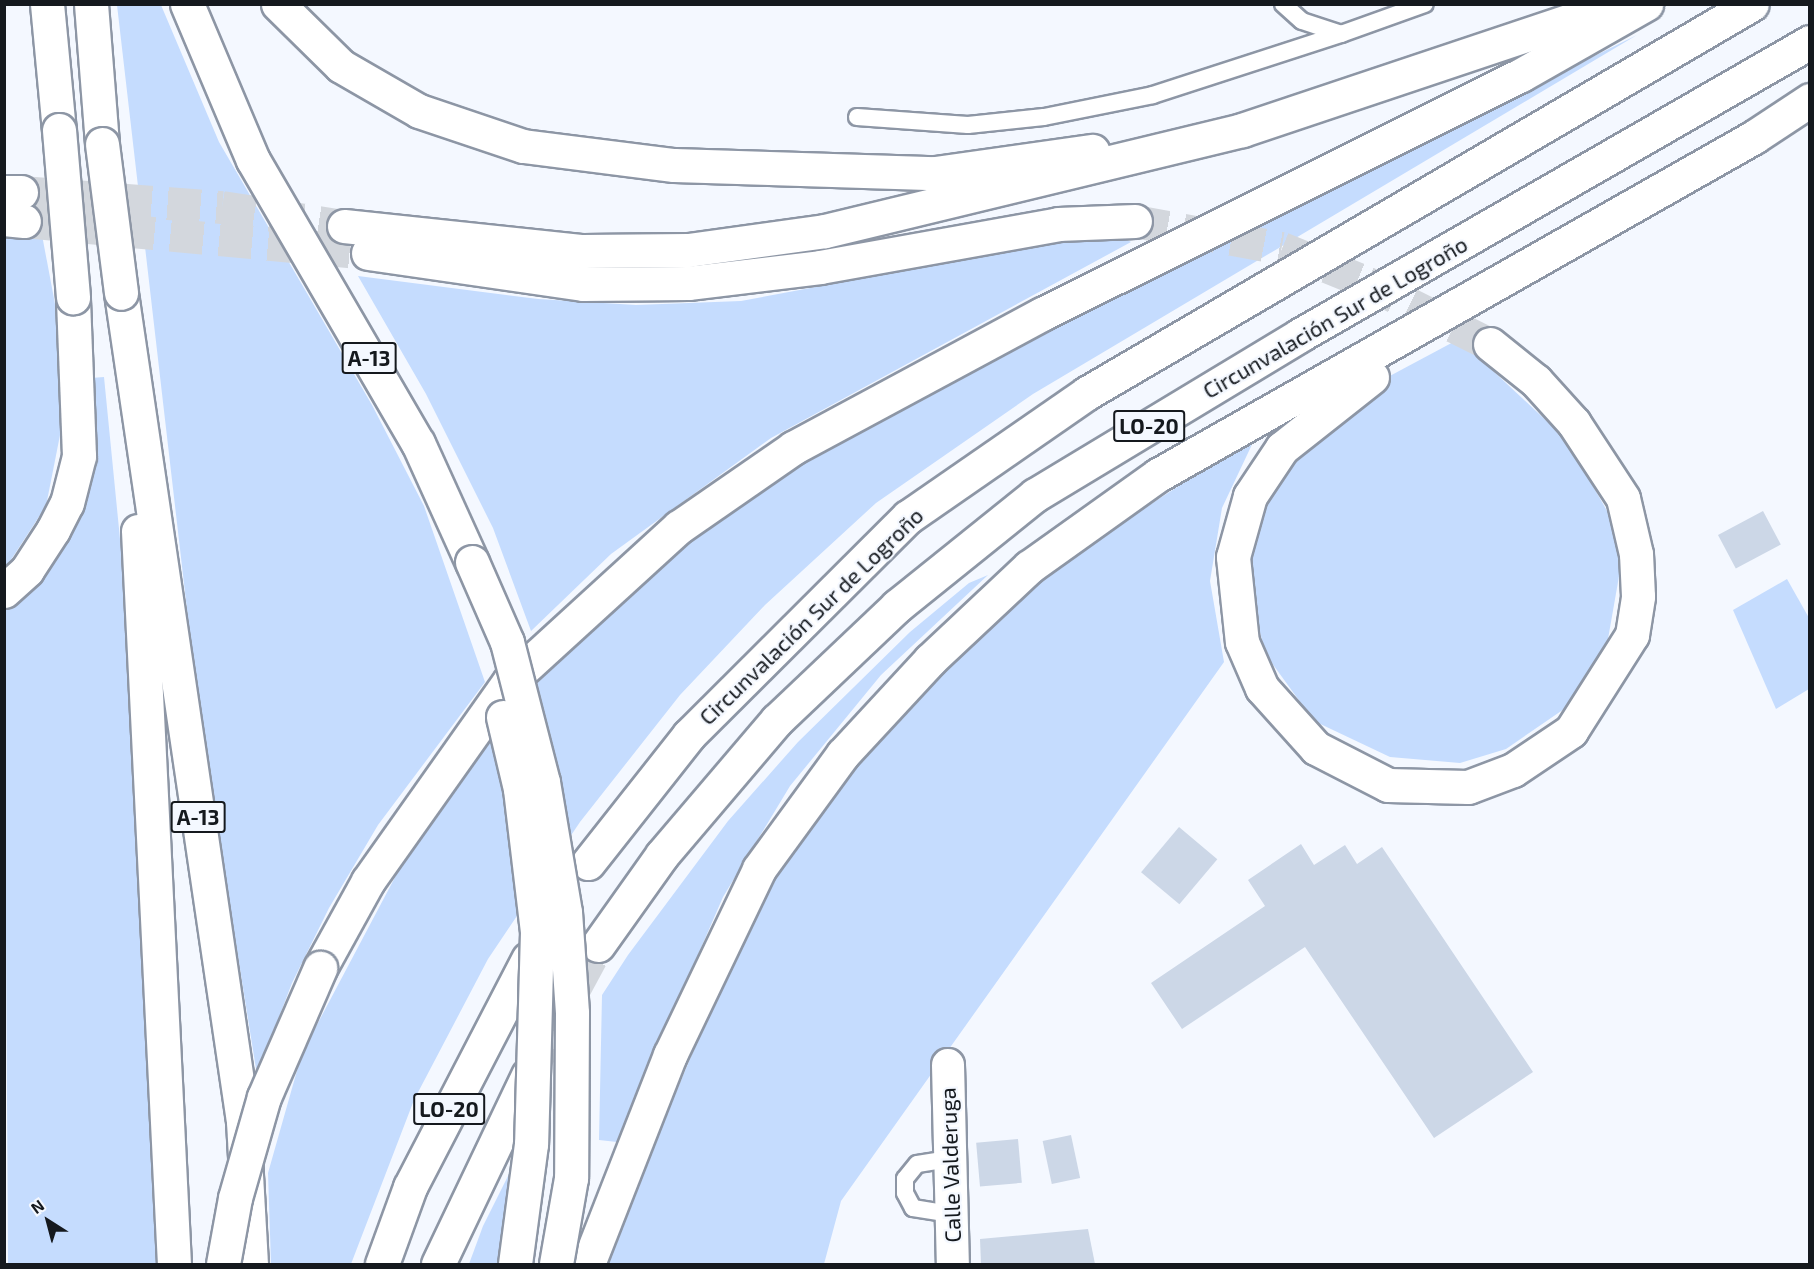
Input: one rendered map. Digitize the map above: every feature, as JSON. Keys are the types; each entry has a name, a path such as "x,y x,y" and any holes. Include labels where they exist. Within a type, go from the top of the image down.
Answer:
{"highway":[{"path":"4,591 27,570 57,521 79,456 73,297 47,4"},
{"name":"A-13","path":"92,4 102,144 121,293 243,1121 251,1264"},
{"name":"A-13","path":"187,4 253,160 418,443 472,562 520,789 537,932 531,1144 515,1264"},
{"path":"278,4 351,71 419,111 523,146 674,165 935,173 1242,130"},
{"path":"344,226 583,251 688,250 825,231 1242,130 1618,4"},
{"path":"223,1264 235,1198 264,1097 321,968 368,881 509,682 680,527 803,443 1042,314 1521,75 1646,4"},
{"name":"Circunvalación Sur de Logroño","path":"588,863 689,735 908,517 1087,393 1752,4"},
{"name":"Circunvalación Sur de Logroño","path":"598,945 662,855 777,720 897,606 1035,495 1300,335 1809,42"},
{"path":"1490,345 1536,381 1574,423 1623,498 1636,554 1632,635 1571,731 1514,770 1468,787 1388,785 1316,748 1262,688 1242,642 1235,595 1233,557 1250,496 1282,448 1341,396 1754,137 1809,100"},
{"path":"588,1264 670,1055 759,869 843,754 930,660 1029,567 1158,475 1754,137"},
{"path":"368,253 583,284 688,283 820,267 1058,224 1136,221"},
{"path":"132,371 148,819 174,1264"},
{"path":"472,562 507,642 543,782 565,912 572,1013 572,1178 556,1264"},
{"name":"LO-20","path":"382,1264 410,1187 528,959"},
{"name":"LO-20","path":"438,1264 528,1075"}],"street":[{"name":"Calle Valderuga","path":"948,1065 953,1264"}],"lane":[{"path":"1283,4 1302,21 1341,34"},
{"path":"857,117 968,125 1044,117 1153,95 1425,4"},
{"path":"949,1159 917,1164 905,1179 905,1193 914,1208 950,1215"}],"shaded area":[{"path":"117,5 161,5 219,142 372,405 424,506 485,682 378,825 329,908 292,983 257,1075 199,713"},
{"path":"1637,35 1033,394 876,503 765,605 680,695 580,822 488,959 414,1100 351,1264 271,1264 268,1173 302,1053 437,798 541,670 662,557 785,470 989,354"},
{"path":"5,232 42,235 59,325 62,425 46,506 5,569"},
{"path":"1122,237 1131,242 771,438 611,554 531,631 493,528 426,394 358,276 538,299 636,305 741,301 1041,245"},
{"path":"1459,339 1567,440 1611,518 1621,565 1608,639 1567,707 1506,749 1460,763 1390,757 1314,721 1266,655 1248,588 1250,551 1260,516 1274,482 1298,449 1386,378"},
{"path":"104,377 121,549 156,1264 8,1264 4,610 26,590 91,378"},
{"path":"1256,436 1222,508 1210,581 1224,662 841,1201 824,1264 604,1264 734,954 808,822 886,719 981,626 1100,537"},
{"path":"988,575 881,675 790,786 723,897 617,1142 599,1140 602,995 628,955 728,821 798,742 910,632 969,583"},
{"path":"1787,579 1809,618 1809,689 1776,709 1733,610"},
{"path":"517,1158 497,1264 469,1264 483,1226"}],"building":[{"path":"1763,511 1781,545 1736,568 1718,535"},
{"path":"1179,827 1217,859 1179,904 1141,872"},
{"path":"1301,844 1314,865 1345,845 1357,864 1382,847 1533,1072 1434,1138 1305,947 1182,1029 1151,983 1265,906 1248,880"},
{"path":"1071,1135 1080,1178 1052,1184 1043,1141"},
{"path":"1018,1139 1022,1183 980,1186 976,1143"},
{"path":"1088,1229 1095,1264 981,1264 980,1239"}],"tunnel":[{"path":"21,192 222,207 344,226"},
{"path":"24,221 368,253"},
{"path":"1135,221 1282,248 1366,282 1490,344"},
{"path":"529,1073 598,945"}]}
